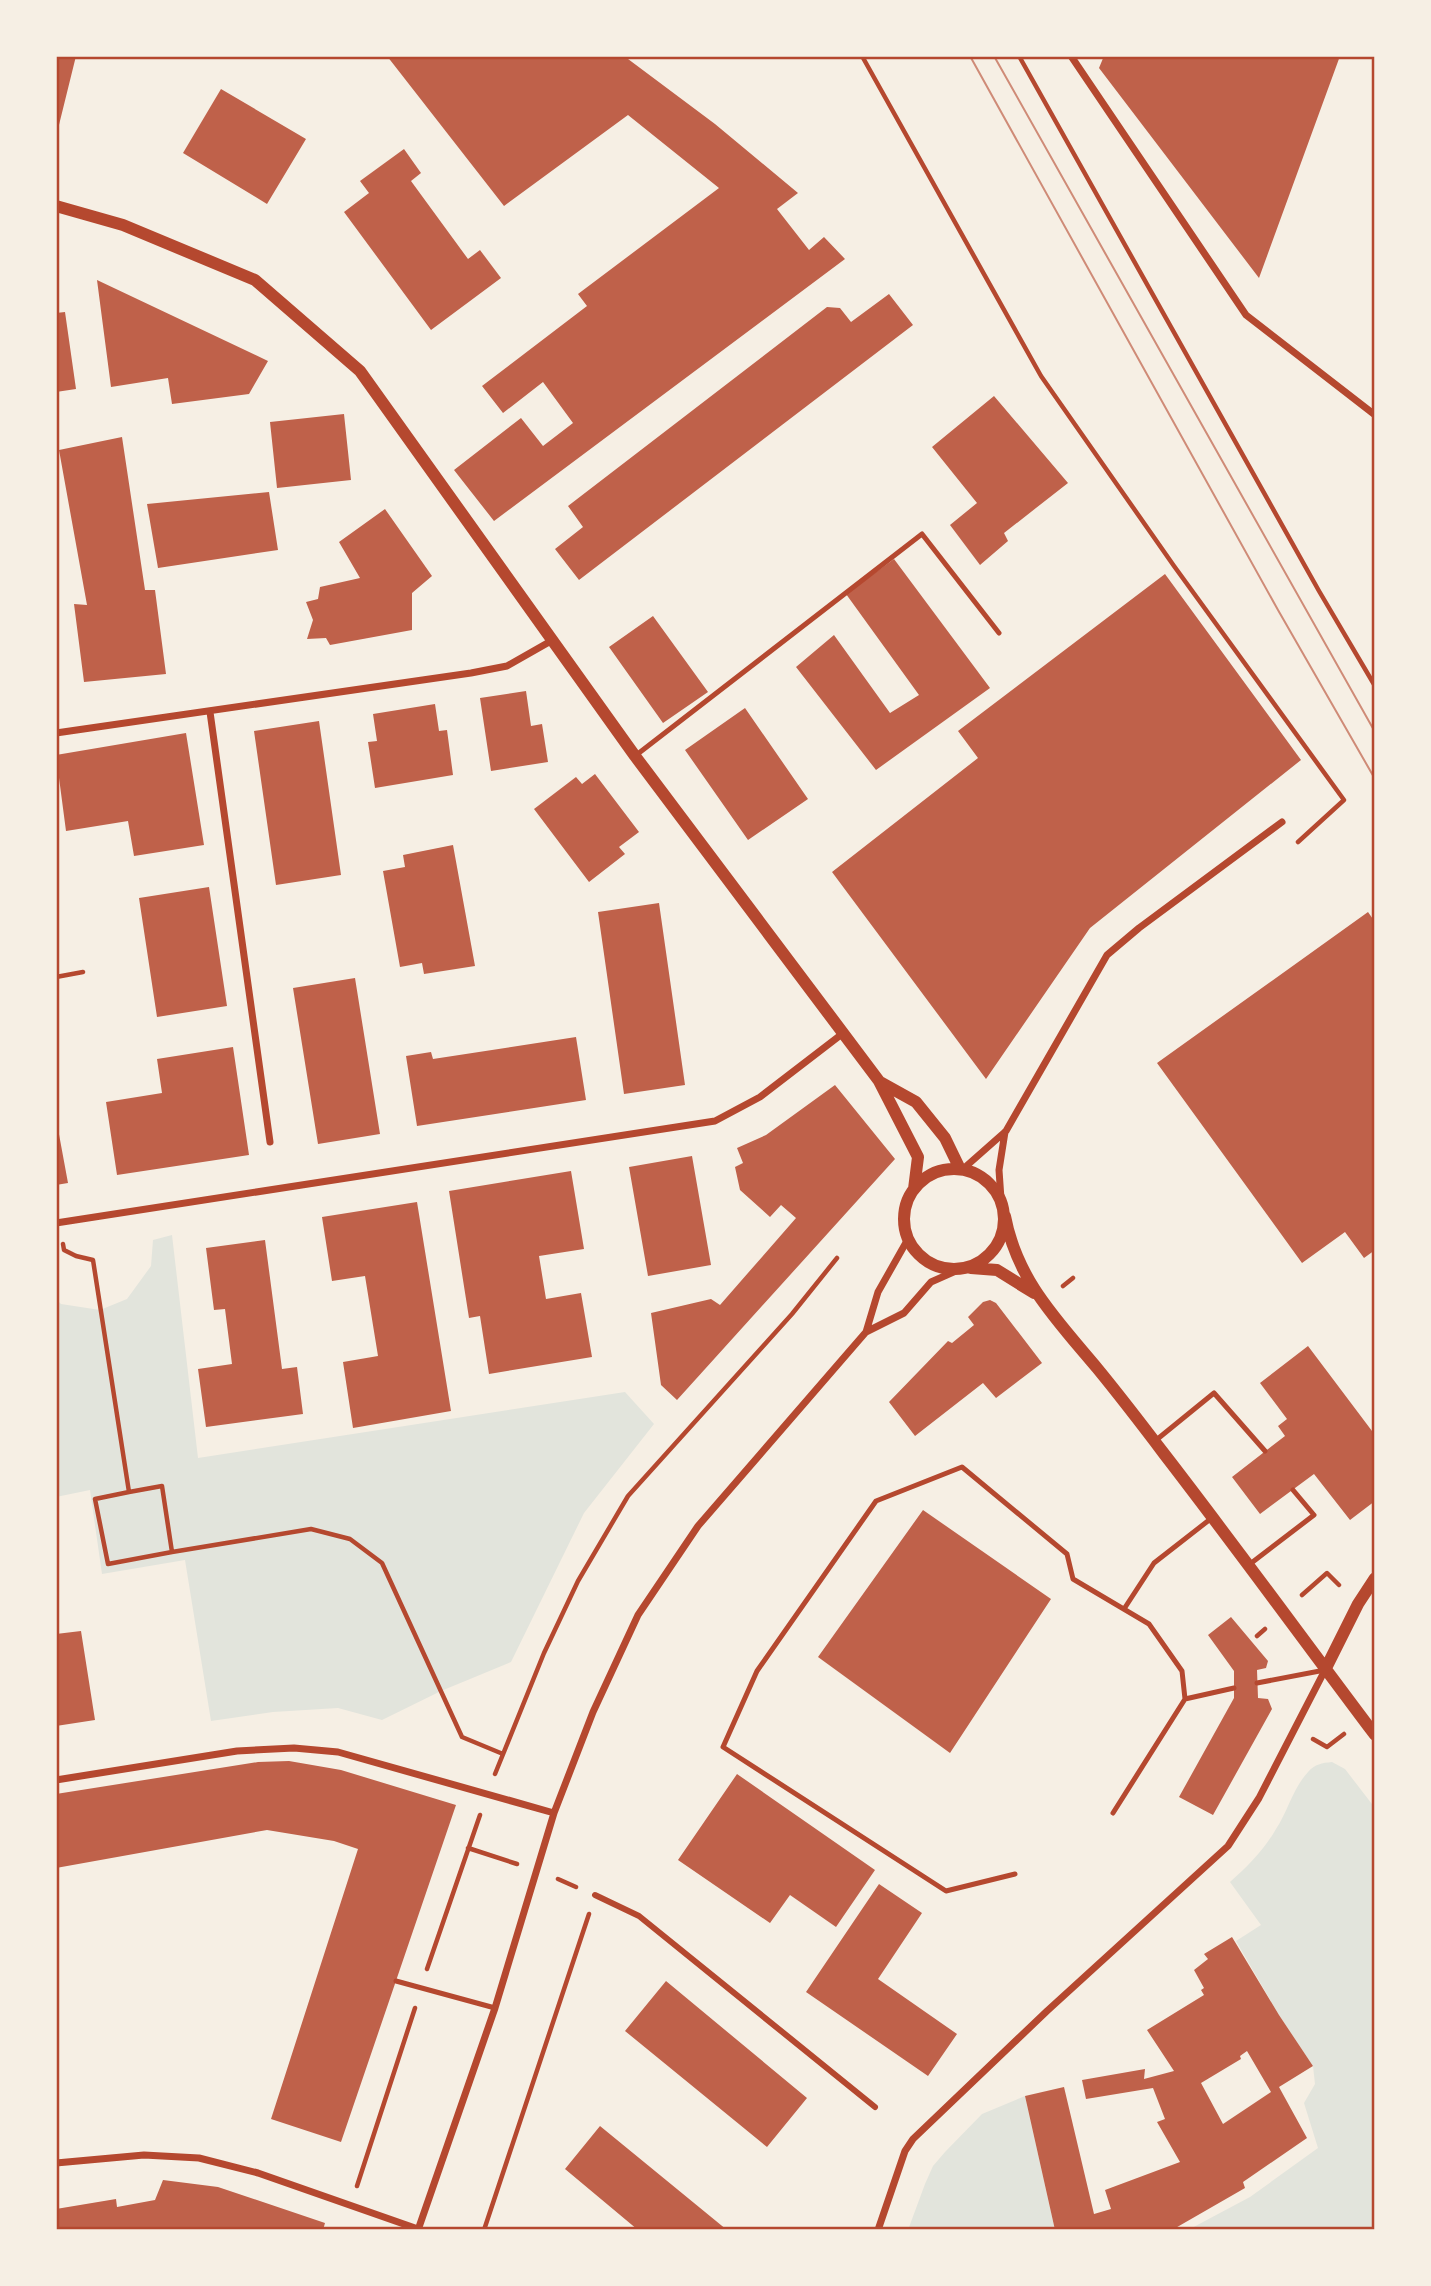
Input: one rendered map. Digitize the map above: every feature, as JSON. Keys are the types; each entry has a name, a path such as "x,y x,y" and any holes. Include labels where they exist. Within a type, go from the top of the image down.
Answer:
{"street":[{"path":"1071,56 1246,315 1375,415"},
{"path":"56,205 123,225 255,280 360,371 635,756 879,1081 918,1157 914,1189 904,1213 908,1239 923,1259 946,1269 996,1270 1037,1295"},
{"path":"56,733 507,666 551,641"},
{"path":"210,712 270,1142"},
{"path":"1282,822 1139,928 1107,955 1006,1132 999,1170 1001,1199 1016,1258 1037,1295 1250,1564 1375,1735"},
{"path":"58,1222 715,1121 760,1097 842,1034"},
{"path":"879,1081 916,1102 945,1138 962,1169"},
{"path":"962,1169 1006,1132"},
{"path":"914,1189 934,1173 962,1169 986,1180 1001,1199"},
{"path":"56,2163 144,2155 199,2158 258,2173 418,2229 495,2008 554,1813 593,1712 638,1615 698,1526 866,1332 904,1313 931,1282 980,1263 999,1243 1005,1216"},
{"path":"866,1332 878,1292 908,1239"},
{"path":"878,2230 905,2151 914,2139 1047,2011 1228,1846 1259,1798 1358,1604 1375,1578"},
{"path":"56,1780 237,1751 294,1748 338,1752 554,1813"},
{"path":"595,1895 639,1916 875,2107"}],"lane":[{"path":"635,756 922,534 999,633"},
{"path":"1155,1441 1214,1393 1265,1451"},
{"path":"1016,1874 946,1891 723,1747 757,1671 876,1501 962,1467 1067,1554 1073,1579 1149,1623 1182,1671 1185,1699 1113,1813"},
{"path":"1250,1564 1314,1515 1293,1490"},
{"path":"1124,1609 1154,1563 1213,1517"},
{"path":"1257,1683 1325,1670"},
{"path":"1185,1699 1234,1688"},
{"path":"396,1981 495,2008"}],"path":[{"path":"862,56 1041,376 1129,503 1344,800 1298,842"},
{"path":"1019,56 1375,686"},
{"path":"56,977 83,972"},
{"path":"58,1222 64,1250 93,1260 129,1492"},
{"path":"351,2205 488,1793 544,1653 578,1581 628,1496 792,1314 837,1258"},
{"path":"172,1552 162,1486 95,1499 107,1564 311,1529 350,1539 382,1563 462,1737 503,1754"},
{"path":"1327,1747 1363,1719"},
{"path":"1295,1728 1327,1747"},
{"path":"1327,1747 1327,1754"},
{"path":"468,1848 538,1871 595,1895 484,2230"}],"shaded area":[{"path":"172,1235 198,1458 625,1392 654,1424 584,1513 511,1662 441,1691 382,1720 338,1708 273,1712 211,1721 185,1560 102,1574 90,1490 56,1497 56,1299 61,1304 100,1310 127,1299 151,1266 153,1240"},
{"path":"1332,1762 1345,1769 1375,1808 1375,2230 1188,2230 1250,2197 1318,2148 1304,2103 1315,2084 1313,2066 1279,2015 1236,1941 1261,1925 1230,1882 1266,1844 1308,1772 1319,1764"},
{"path":"1025,2096 1055,2230 908,2230 933,2166 945,2152 982,2114"}],"building":[{"path":"56,56 76,56 57,133 56,133"},
{"path":"387,56 624,56 715,124 798,193 777,209 809,250 824,237 845,259 494,521 454,470 521,418 543,446 573,423 543,382 503,413 482,386 587,306 578,294 719,188 628,115 504,206"},
{"path":"1104,56 1340,56 1259,278 1099,68"},
{"path":"221,89 306,139 267,204 183,153"},
{"path":"404,149 421,173 411,181 468,259 480,250 501,278 431,330 344,212 369,193 360,181"},
{"path":"97,280 268,361 249,394 172,404 168,378 111,387"},
{"path":"889,294 913,325 579,580 555,549 583,527 568,506 827,307 840,308 851,322"},
{"path":"65,312 76,389 56,392 56,313"},
{"path":"994,396 1068,483 1004,533 1008,541 980,565 950,525 977,503 932,447"},
{"path":"344,414 351,480 277,488 270,422"},
{"path":"122,437 145,590 155,590 166,674 84,682 74,604 87,605 59,450"},
{"path":"269,492 278,550 158,568 147,504"},
{"path":"385,509 432,576 412,593 412,630 330,645 326,638 307,639 313,620 306,602 318,599 320,587 360,578 339,542"},
{"path":"894,559 990,688 876,770 796,667 834,635 890,713 919,695 846,594"},
{"path":"1165,574 1301,760 1090,928 986,1079 832,872 978,758 958,731"},
{"path":"653,616 708,692 663,723 609,647"},
{"path":"526,691 531,726 542,724 548,762 491,771 480,698"},
{"path":"435,704 439,731 447,730 453,775 375,788 368,742 377,741 373,714"},
{"path":"745,708 808,799 748,840 685,750"},
{"path":"319,721 341,875 276,885 254,731"},
{"path":"186,733 204,845 134,856 128,821 66,831 56,755"},
{"path":"595,774 639,832 619,847 625,854 589,882 534,809 576,777 582,784"},
{"path":"453,845 475,966 424,974 422,963 400,967 383,871 405,867 403,855"},
{"path":"209,887 227,1006 157,1017 139,898"},
{"path":"659,903 685,1085 624,1094 598,912"},
{"path":"1368,912 1375,922 1375,1250 1364,1258 1345,1232 1302,1263 1157,1063"},
{"path":"355,978 380,1134 318,1144 293,988"},
{"path":"576,1037 586,1100 417,1126 406,1056 431,1052 433,1059"},
{"path":"233,1047 249,1155 117,1175 106,1102 162,1093 157,1059"},
{"path":"835,1085 895,1159 677,1400 661,1385 651,1313 711,1299 720,1305 796,1218 781,1205 770,1217 740,1190 735,1167 743,1163 737,1148 766,1135"},
{"path":"56,1118 68,1183 56,1185"},
{"path":"692,1156 711,1265 648,1276 629,1167"},
{"path":"571,1171 584,1249 539,1256 546,1299 581,1293 592,1357 489,1374 480,1316 469,1318 449,1191"},
{"path":"417,1202 451,1411 353,1428 343,1362 378,1356 365,1276 332,1281 322,1217"},
{"path":"265,1240 282,1369 297,1367 303,1414 206,1427 198,1369 232,1364 225,1309 214,1310 206,1248"},
{"path":"990,1300 996,1303 1042,1363 996,1398 983,1383 915,1436 889,1402 948,1341 952,1343 974,1325 968,1317 983,1302"},
{"path":"1308,1346 1375,1435 1375,1501 1350,1520 1314,1474 1260,1514 1232,1477 1285,1436 1278,1426 1287,1419 1260,1383"},
{"path":"923,1510 1051,1599 950,1753 818,1657"},
{"path":"1231,1617 1268,1661 1266,1668 1257,1670 1258,1698 1268,1699 1272,1709 1213,1815 1179,1797 1234,1698 1234,1671 1208,1635"},
{"path":"81,1631 95,1720 56,1726 56,1634"},
{"path":"289,1761 341,1770 456,1805 341,2142 271,2119 358,1849 334,1841 267,1830 56,1868 56,1794 258,1762"},
{"path":"737,1774 875,1870 836,1927 790,1895 770,1923 678,1860"},
{"path":"879,1884 922,1913 878,1979 957,2034 928,2076 806,1992"},
{"path":"1232,1937 1313,2066 1279,2087 1307,2138 1243,2182 1245,2188 1172,2230 1055,2230 1025,2096 1064,2087 1094,2214 1111,2209 1105,2190 1180,2162 1157,2122 1165,2119 1153,2088 1086,2099 1082,2080 1145,2069 1144,2079 1174,2071 1147,2030 1204,1995 1201,1990 1204,1988 1194,1970 1208,1959 1204,1954","holes":["1247,2051 1271,2092 1223,2124 1201,2083 1241,2059 1240,2056"]},
{"path":"666,1981 807,2098 767,2147 625,2031"},
{"path":"600,2126 727,2230 638,2230 565,2169"},
{"path":"163,2180 218,2187 325,2223 323,2230 56,2230 56,2209 116,2199 117,2207 155,2200"}],"tram line":[{"path":"970,56 1375,779"},
{"path":"994,56 1375,732"}]}
